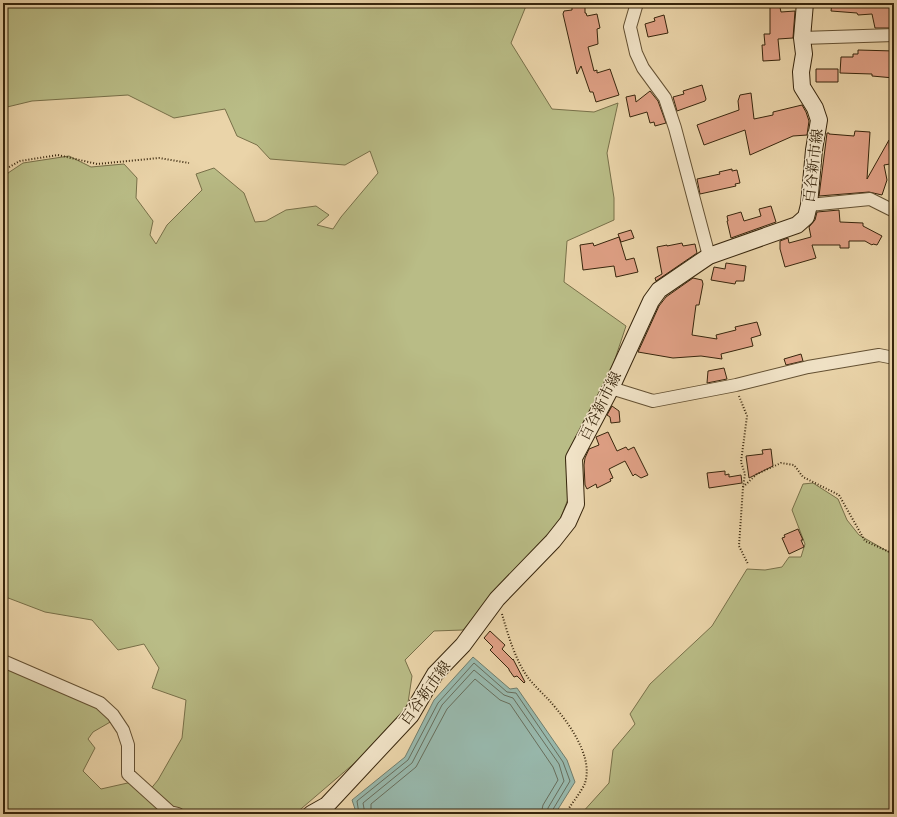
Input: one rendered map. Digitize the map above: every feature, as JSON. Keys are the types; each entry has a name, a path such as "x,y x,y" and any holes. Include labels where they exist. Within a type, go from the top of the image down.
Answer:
{"main road":[{"name":"百谷新市線","path":"311,814 327,805 411,716 435,674 463,645 497,598 553,541 568,522 576,504 574,458 611,388 651,301 659,290 709,256 797,225 806,217 809,204 814,150 819,120 816,108 802,87 801,72 804,54 802,38 805,3"}],"street":[{"path":"637,3 630,27 636,53 643,68 665,98 676,128 709,256"},
{"path":"802,38 894,35"},
{"path":"809,204 870,198 894,211"},
{"path":"611,388 653,401 736,385 808,367 879,356 894,358"},
{"path":"3,661 100,703 113,715 123,730 128,745 128,774 170,812 178,814"}],"path":[{"path":"3,173 4,170 20,161 58,155 97,164 159,158 189,163"},
{"path":"736,385 747,416 741,462 745,474 739,546 748,564"},
{"path":"743,487 757,474 781,463 794,465 803,477 839,495 865,541 894,554"},
{"path":"497,598 509,636 522,669 529,680 550,701 577,737 586,758 587,768 585,783 565,814"}],"green space":[{"path":"3,3 530,3 526,6 511,43 552,109 594,112 618,103 607,153 614,198 614,220 567,241 564,282 626,326 604,392 566,459 568,499 558,525 463,630 434,631 405,660 412,676 406,716 392,731 295,814 188,814 176,811 149,791 158,780 182,738 186,700 152,688 159,668 144,644 118,650 92,620 45,612 3,596 3,183 8,173 23,163 69,156 91,167 124,164 137,178 136,198 153,221 150,235 156,244 167,225 202,190 196,174 214,168 244,193 255,222 266,221 286,210 316,206 329,215 317,225 333,229 341,217 378,173 370,151 345,165 270,159 257,145 237,136 225,109 174,118 128,95 32,101 3,108"},
{"path":"813,483 838,499 847,520 859,535 894,555 894,814 581,814 609,783 613,750 635,724 630,714 650,684 712,626 747,569 765,570 782,567 789,557 801,557 805,544 792,510 803,484"},
{"path":"3,664 100,708 112,721 93,732 88,739 95,748 83,771 101,789 132,782 169,814 3,814"}],"water":[{"path":"473,657 510,689 517,688 567,760 575,782 555,814 354,814 356,812 352,800 405,757 434,700"}],"building":[{"path":"572,3 585,3 585,13 587,16 597,14 600,28 597,29 598,44 588,47 594,71 597,70 597,73 610,69 619,95 596,102 593,92 590,92 581,66 577,74 563,14 564,11 572,10"},
{"path":"770,3 779,3 781,12 795,11 793,38 778,39 780,60 763,61 762,45 765,45 764,34 770,34"},
{"path":"832,3 894,3 894,28 875,28 872,14 858,15 857,13 831,11"},
{"path":"664,15 668,33 648,37 645,24 655,21 654,18"},
{"path":"858,50 894,51 894,78 872,76 872,74 840,73 841,57 853,57 853,54 858,54"},
{"path":"816,69 838,69 838,82 816,82"},
{"path":"702,85 706,99 705,101 677,111 673,97 684,94 683,91"},
{"path":"650,91 658,101 666,123 655,126 654,122 650,123 647,112 630,117 626,97 635,95 636,102"},
{"path":"751,93 754,119 773,115 773,112 802,105 809,121 807,135 793,136 750,155 745,130 704,145 697,125 739,110 738,101 740,95"},
{"path":"855,131 870,132 867,179 889,140 890,164 884,165 887,180 882,195 869,192 819,196 827,133 854,136"},
{"path":"732,169 732,171 737,170 740,183 735,184 736,186 700,194 697,179 720,174 719,172"},
{"path":"771,206 776,222 731,238 727,216 741,212 744,221 761,216 759,209"},
{"path":"839,210 840,222 863,223 863,226 882,236 877,245 872,245 865,241 849,241 849,248 840,248 840,245 812,245 816,258 785,267 780,249 780,241 788,238 789,243 811,237 809,227 815,220 817,212"},
{"path":"631,230 634,238 621,242 618,234"},
{"path":"619,237 626,260 634,258 638,272 616,277 614,266 583,270 580,245 593,243 594,246"},
{"path":"682,243 683,246 695,244 697,253 656,281 655,278 662,274 657,247"},
{"path":"726,263 746,266 744,281 736,281 735,284 711,280 714,267 725,269"},
{"path":"693,278 702,280 703,284 699,305 696,305 692,335 717,339 716,335 736,330 735,327 757,322 761,335 751,338 753,346 721,354 722,359 701,356 673,358 638,352 659,306 666,297"},
{"path":"801,354 803,361 786,365 784,359"},
{"path":"724,368 727,379 707,383 708,371"},
{"path":"612,406 619,411 620,422 611,423 610,417 607,415"},
{"path":"608,432 617,451 626,447 628,450 634,447 648,475 641,478 635,474 633,476 625,461 609,469 613,478 610,479 611,481 597,488 596,484 587,489 585,485 585,458 589,449 599,445 596,437"},
{"path":"771,449 773,466 749,478 746,456 763,454 762,450"},
{"path":"725,471 725,475 729,474 729,477 741,475 742,483 709,488 707,473"},
{"path":"798,529 803,540 801,540 804,547 789,554 782,538 785,537 784,535"},
{"path":"490,631 505,645 502,649 513,659 525,682 524,683 517,676 514,677 509,669 490,650 493,647 484,638"}]}
